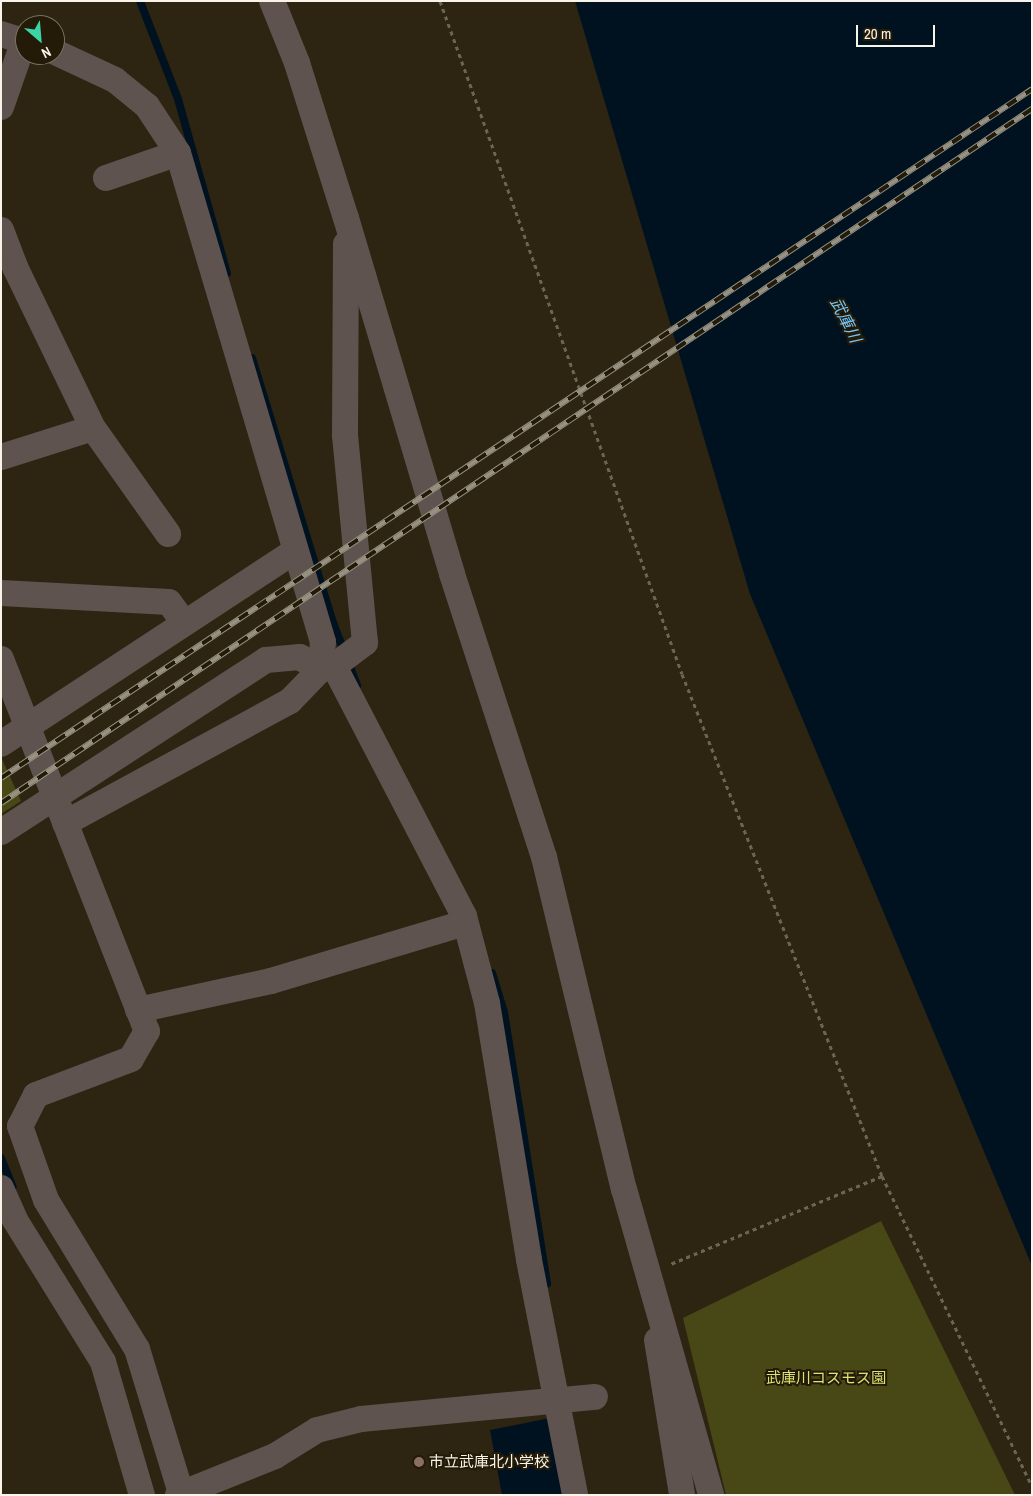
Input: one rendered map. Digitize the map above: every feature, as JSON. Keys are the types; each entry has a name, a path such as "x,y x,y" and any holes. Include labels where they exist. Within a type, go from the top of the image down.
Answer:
{"street":[{"path":"272,1 297,63 544,857 624,1189 650,1274 711,1495"},
{"path":"1,107 15,48"},
{"path":"65,57 115,80 147,106 178,153 323,642 337,663 464,916 464,923 487,1003 529,1260 561,1402 557,1411 574,1495"},
{"path":"106,178 178,153"},
{"path":"65,823 290,700 337,663 366,637 345,434 346,218"},
{"path":"1,230 15,267 93,428 168,534"},
{"path":"1,457 93,428"},
{"path":"1,744 295,551"},
{"path":"1,593 169,602 184,623"},
{"path":"1,832 266,660 300,657 337,663"},
{"path":"1,659 57,796 65,823 147,1031 132,1059 36,1095 20,1126 46,1200 137,1349 179,1494 275,1456 317,1430 361,1419 561,1402 595,1397"},
{"path":"138,1010 271,981 464,923"},
{"path":"1,1188 14,1220 103,1362 142,1495"},
{"path":"650,1274 661,1384 682,1495"}],"path":[{"path":"440,1 682,674 882,1176 1032,1486"},
{"path":"650,1274 882,1176"}],"green space":[{"path":"1,760 21,801 1,814"},
{"name":"武庫川コスモス園","path":"881,1221 1015,1495 726,1495 683,1318"}],"water":[{"name":"武庫川","path":"575,1 1032,1 1032,1266 750,594"},
{"path":"550,1418 565,1495 502,1495 490,1430"}],"waterway":[{"path":"140,1 178,99 227,273"},
{"path":"252,358 332,620 357,685"},
{"path":"492,973 504,1012 547,1284"},
{"path":"1,1158 13,1187"}],"railway":[{"path":"1,778 1032,89"},
{"path":"1,803 1032,109"}],"place":[{"name":"市立武庫北小学校","path":"419,1462"}]}
